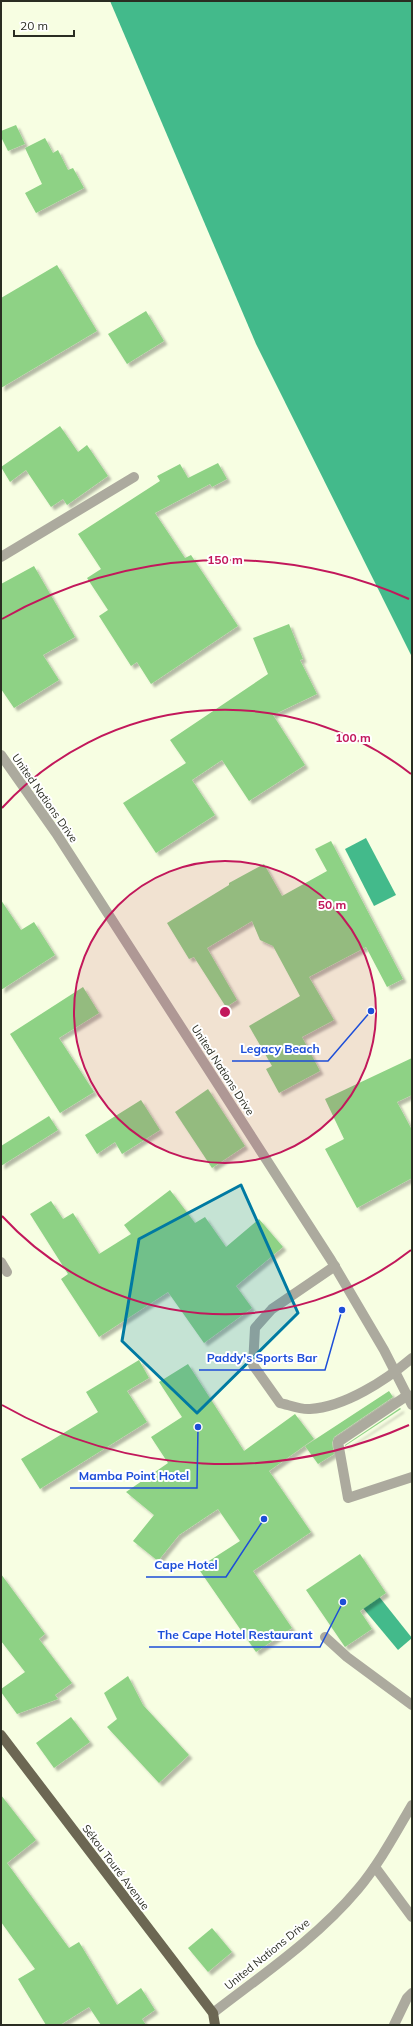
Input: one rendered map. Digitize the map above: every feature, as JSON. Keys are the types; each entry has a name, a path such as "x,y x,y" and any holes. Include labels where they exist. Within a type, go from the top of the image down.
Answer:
{"main road":[{"name":"Sékou Touré Avenue","path":"1,1735 213,2013"},
{"path":"213,2013 216,2025"}],"street":[{"path":"1,557 134,477"},
{"name":"United Nations Drive","path":"1,755 56,833 335,1266 396,1371 412,1405"},
{"path":"1,1262 7,1272"},
{"path":"335,1266 272,1309 255,1328 253,1365 280,1403 310,1409 342,1403 396,1371 412,1358"},
{"path":"408,1395 338,1442 348,1498 412,1477"},
{"path":"325,1637 347,1657 412,1705"},
{"name":"United Nations Drive","path":"213,2013 305,1942 357,1890 375,1866 412,1805"},
{"path":"375,1866 412,1917"},
{"path":"394,2025 407,1998 412,1993"}],"highlighted area":[{"path":"241,1185 298,1313 197,1413 122,1341 139,1239"}],"shaded area":[{"path":"110,1 412,1 412,657 256,344"},
{"path":"366,838 396,895 374,906 345,849"},
{"path":"373,1589 412,1638 398,1650 358,1602"}],"building":[{"path":"16,125 25,144 8,151 1,137 1,131"},
{"path":"45,138 53,153 58,150 68,170 73,168 84,188 36,213 25,193 42,184 25,148"},
{"path":"57,265 97,331 1,388 1,298"},
{"path":"146,311 164,341 127,364 108,334"},
{"path":"60,426 78,452 87,445 108,476 67,505 63,499 51,507 26,470 10,482 1,467"},
{"path":"218,463 227,479 212,487 210,484 155,513 185,558 191,555 238,626 151,684 137,662 131,666 99,616 108,610 87,578 101,569 78,534 160,481 157,476 180,464 188,478"},
{"path":"34,566 75,637 43,655 59,680 14,708 1,689 1,584"},
{"path":"289,624 303,659 300,660 317,694 273,715 305,765 249,801 222,760 192,780 215,815 156,853 123,803 186,763 170,740 268,674 253,638"},
{"path":"331,841 403,979 387,987 366,947 309,977 334,1020 302,1037 320,1071 279,1093 266,1069 272,1066 249,1026 300,996 273,946 260,940 252,921 207,948 237,1000 226,1007 194,957 189,959 167,923 229,885 229,883 264,864 282,896 327,871 315,849"},
{"path":"1,900 21,930 34,922 55,955 1,990"},
{"path":"83,987 99,1013 59,1038 94,1092 60,1113 10,1034"},
{"path":"412,1058 412,1095 397,1102 412,1130 412,1178 357,1208 325,1149 344,1139 325,1099"},
{"path":"208,1089 245,1146 212,1168 175,1112"},
{"path":"141,1100 160,1130 122,1154 115,1142 97,1154 85,1135"},
{"path":"49,1116 58,1130 1,1166 1,1146"},
{"path":"170,1190 195,1223 205,1217 226,1247 259,1219 283,1247 236,1286 252,1308 204,1343 168,1292 99,1337 61,1279 68,1274 30,1214 51,1201 63,1219 73,1213 99,1254 131,1234 124,1225"},
{"path":"139,1360 149,1378 127,1391 147,1422 40,1489 21,1459 98,1412 86,1392"},
{"path":"188,1364 244,1451 295,1414 314,1439 269,1471 311,1532 253,1571 292,1628 256,1652 198,1568 240,1541 218,1509 179,1535 158,1561 133,1541 154,1515 126,1492 168,1463 151,1437 182,1417 159,1382"},
{"path":"389,1391 393,1397 334,1437 332,1443 334,1454 318,1464 305,1446"},
{"path":"400,1408 401,1409 345,1446 345,1445"},
{"path":"360,1554 386,1593 360,1611 372,1629 345,1647 306,1590"},
{"path":"1,1574 45,1634 39,1639 72,1683 55,1695 58,1699 17,1714 1,1692 1,1689 25,1672 1,1641"},
{"path":"128,1676 143,1705 189,1755 159,1783 107,1727 117,1719 104,1693"},
{"path":"71,1717 90,1742 54,1768 36,1743"},
{"path":"1,1795 36,1840 7,1863 69,1948 79,1942 117,2005 141,1988 155,2010 142,2019 146,2025 101,2025 89,2007 60,2025 46,2025 18,1979 35,1969 1,1922"},
{"path":"212,1928 232,1952 208,1972 188,1948"}],"place":[{"name":"Legacy Beach","path":"371,1011"},
{"name":"Paddy's Sports Bar","path":"342,1310"},
{"name":"Mamba Point Hotel","path":"198,1427"},
{"name":"Cape Hotel","path":"264,1519"},
{"name":"The Cape Hotel Restaurant","path":"343,1602"}]}
